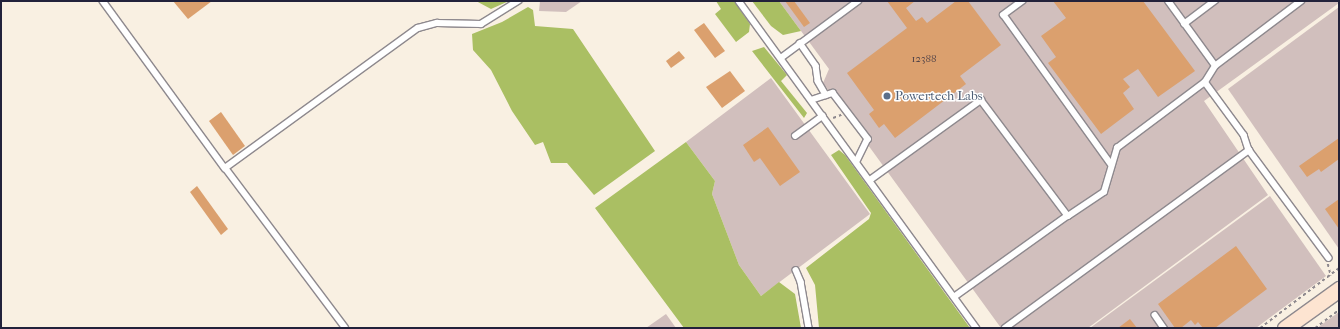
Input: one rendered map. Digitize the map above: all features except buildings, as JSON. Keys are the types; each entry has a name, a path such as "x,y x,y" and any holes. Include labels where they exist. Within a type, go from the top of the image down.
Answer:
{"main road":[{"path":"1285,328 1339,289"}],"lane":[{"path":"103,1 345,328"},
{"path":"226,168 418,28 437,23 482,24 518,1"},
{"path":"739,1 978,328"},
{"path":"780,58 858,1"},
{"path":"1023,1 1004,15 1111,164"},
{"path":"1168,1 1215,66"},
{"path":"1184,24 1215,1"},
{"path":"955,297 1104,192 1111,164 1117,148 1205,82 1215,66 1301,1"},
{"path":"800,43 816,66 818,82 826,95"},
{"path":"1205,82 1244,135 1249,150 1329,258"},
{"path":"811,100 832,93 868,139 857,162"},
{"path":"870,180 981,100 1068,216"},
{"path":"795,136 823,116"},
{"path":"1005,328 1249,150"},
{"path":"796,270 801,282 808,328"},
{"path":"1155,315 1164,328"}],"path":[{"path":"829,124 834,116 848,114"},
{"path":"1329,258 1328,267 1331,276"},
{"path":"1260,328 1331,276 1339,268"},
{"path":"1315,328 1339,310"}],"shaded area":[{"path":"540,1 582,1 566,12 539,11"},
{"name":"Powertech Labs","path":"779,1 1339,1 1339,3 1204,101 1268,195 1088,328 1001,328 823,83 829,69"},
{"path":"1339,7 1339,249 1228,89"},
{"path":"771,78 870,214 761,296 739,265 712,194 715,181 686,142"},
{"path":"1270,196 1326,276 1256,328 1090,328"},
{"path":"1339,312 1339,328 1317,328"},
{"path":"666,314 676,328 646,328"}],"green space":[{"path":"476,1 509,1 491,9"},
{"path":"716,1 734,1 750,24 749,32 736,42 715,14 721,9"},
{"path":"752,1 779,1 801,31 783,35 771,26"},
{"path":"528,7 533,10 535,26 573,29 655,151 594,195 567,163 551,163 543,142 535,145 512,111 491,70 473,50 472,34 502,22"},
{"path":"764,47 787,75 781,81 807,113 804,118 752,51"},
{"path":"686,142 715,181 712,194 739,265 761,296 779,282 795,294 801,328 684,328 595,208"},
{"path":"839,150 845,155 970,328 819,328 815,285 806,268 869,219 871,213 831,155"}],"place":[{"name":"Powertech Labs","path":"887,96"}]}
